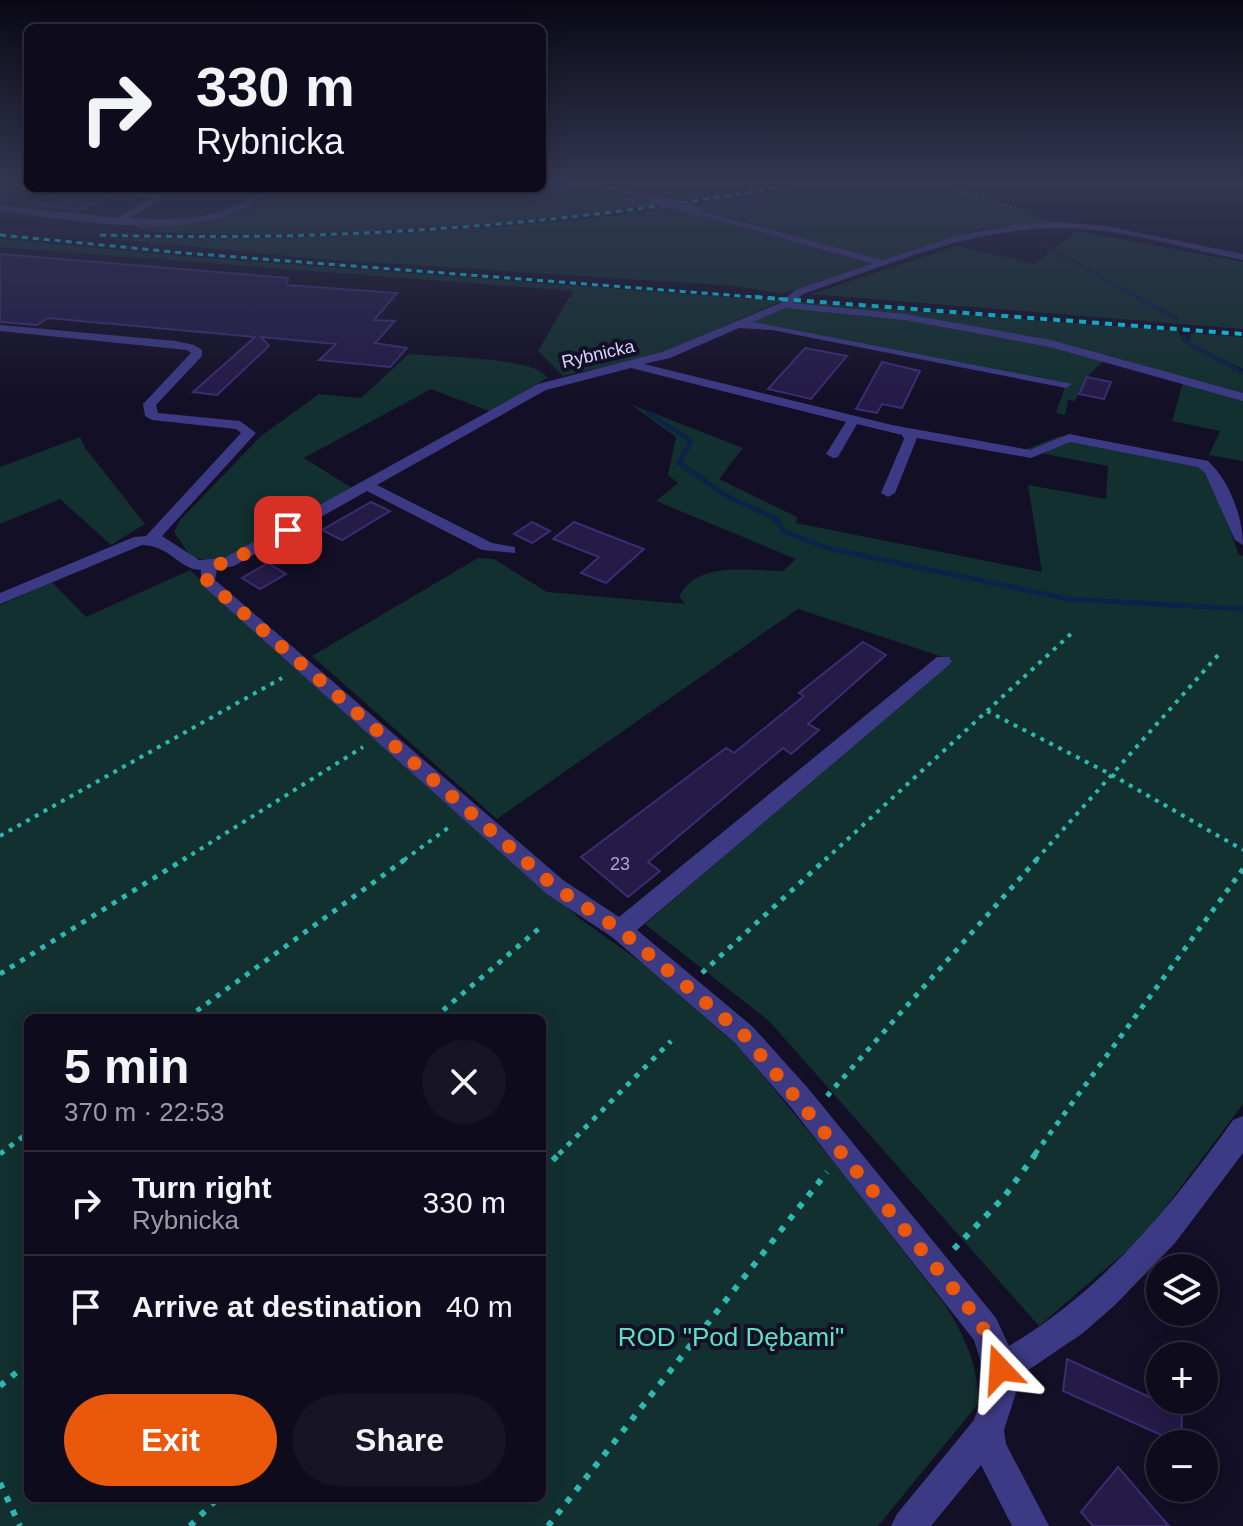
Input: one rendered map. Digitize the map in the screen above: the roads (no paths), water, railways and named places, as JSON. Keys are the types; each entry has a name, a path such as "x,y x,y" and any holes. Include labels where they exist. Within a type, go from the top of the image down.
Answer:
{"street":[{"path":"849,254 884,264"},
{"name":"Rybnicka","path":"209,567 240,557 542,387 671,354 784,305 799,292 913,254"},
{"path":"784,305 905,317 1051,344 1243,397"},
{"path":"735,325 772,327 1066,384"},
{"path":"0,328 176,345 190,347 198,353 149,404 152,416 240,425 249,433 152,538"},
{"path":"632,365 907,431 1031,454 1069,438 1203,464 1211,471 1243,540"},
{"path":"833,454 854,419"},
{"path":"888,493 911,439 907,431"},
{"path":"366,485 488,547 509,550"},
{"path":"0,599 129,543 152,538 167,543 192,564 209,567 207,581 555,887 620,930 744,1035 985,1329 1000,1369 1000,1397 987,1430 909,1526"},
{"path":"620,930 943,661"},
{"path":"1000,1369 1031,1352 1109,1291 1179,1219 1243,1130"},
{"path":"987,1430 998,1467 1031,1526"}],"waterway":[{"path":"1060,254 1140,299"},
{"path":"1137,297 1177,319"},
{"path":"1184,337 1188,343 1243,373"},
{"path":"648,413 691,441 690,443"},
{"path":"690,443 679,463 727,496 776,519 783,531 827,548 1068,599 1243,609"}],"railway":[{"path":"200,254 758,297"},
{"path":"758,297 1243,334"},
{"path":"758,297 781,299"}],"park label":[{"name":"ROD \"Pod Dębami\"","path":"731,1337"}]}
